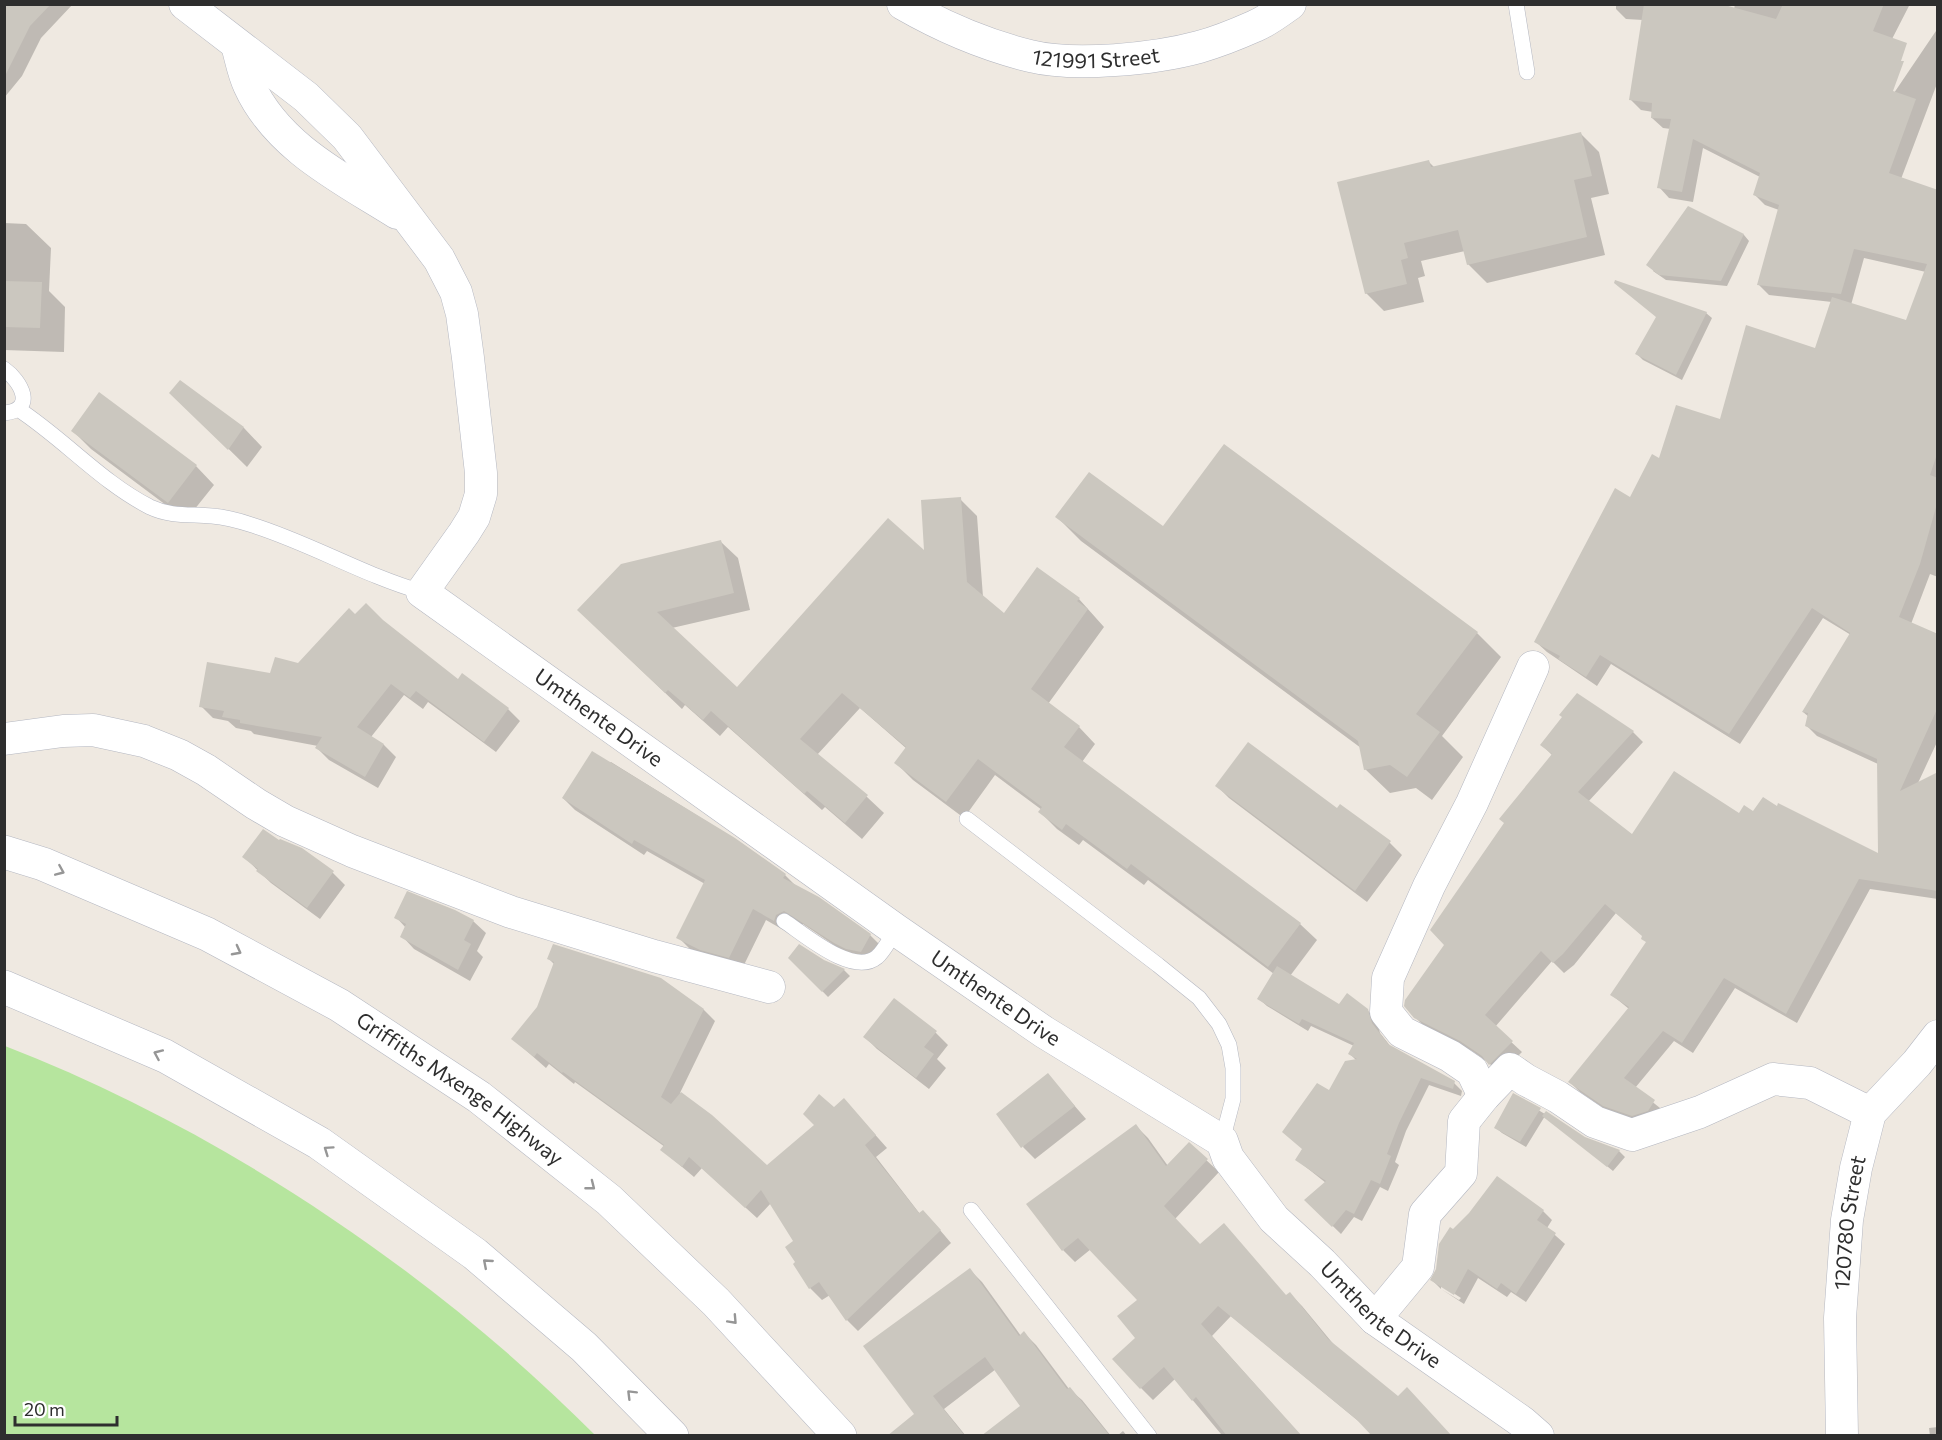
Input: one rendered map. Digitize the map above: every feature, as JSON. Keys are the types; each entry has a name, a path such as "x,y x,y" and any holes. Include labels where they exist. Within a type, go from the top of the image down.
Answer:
{"street":[{"path":"185,4 306,98 347,137 413,224 446,272 456,292 462,314 481,473 481,494 474,517 422,592"},
{"name":"121991 Street","path":"903,4 928,19 977,40 1032,57 1089,62 1141,57 1199,47 1257,25 1290,4"},
{"path":"237,45 250,88 265,112 285,136 336,175 413,224"},
{"name":"Umthente Drive","path":"422,592 896,930 1044,1032 1222,1141 1228,1158 1274,1219 1322,1263 1375,1319 1522,1422 1538,1436"},
{"path":"1484,1096 1472,1071 1450,1056 1402,1032 1386,1012 1386,993 1392,968 1429,886 1472,803 1533,667"},
{"path":"4,739 63,731 93,730 144,741 170,751 206,770 285,821 352,850 511,912 654,956 769,987"},
{"name":"Griffiths Mxenge Highway","path":"4,852 43,864 207,934 339,1005 478,1097 609,1200 716,1302 840,1436"},
{"path":"4,987 165,1056 319,1143 475,1254 584,1347 672,1436"},
{"name":"120780 Street","path":"1842,1436 1840,1318 1847,1220 1856,1168 1870,1113 1917,1063 1938,1036"},
{"path":"1375,1319 1418,1267 1425,1214 1461,1173 1464,1121 1510,1069 1595,1122 1632,1135 1700,1112 1773,1079 1810,1083 1870,1113"}],"lane":[{"path":"1516,4 1527,72"},
{"path":"4,369 21,388 23,401 11,411 35,420 121,489 158,510 173,515 214,516 252,525 379,578 422,592"},
{"path":"967,819 1199,998 1220,1024 1229,1045 1233,1068 1233,1099 1222,1141"},
{"path":"784,921 835,955 858,963 869,962 878,956 896,930"},
{"path":"971,1210 1149,1436"}],"green space":[{"path":"5,1046 85,1080 165,1119 243,1163 320,1211 394,1262 465,1317 532,1375 595,1435 5,1435"}],"building":[{"path":"4,4 51,4 30,26 4,78"},
{"path":"1644,4 1721,4 1776,19 1783,4 1884,4 1873,31 1907,43 1901,61 1904,61 1893,91 1916,99 1889,173 1938,190 1938,451 1930,475 1938,478 1938,500 1920,564 1899,617 1938,634 1938,707 1900,791 1938,772 1938,891 1859,879 1786,1014 1724,978 1682,1043 1663,1031 1624,1078 1655,1100 1648,1111 1632,1116 1603,1106 1568,1082 1629,1007 1610,995 1646,942 1605,904 1553,963 1541,951 1485,1015 1513,1041 1489,1065 1482,1056 1460,1041 1414,1018 1404,1006 1405,1000 1444,945 1430,930 1504,823 1499,819 1552,754 1540,745 1562,717 1559,715 1577,693 1634,731 1578,792 1632,834 1674,771 1739,813 1744,805 1753,811 1763,797 1777,806 1778,803 1878,853 1877,759 1805,726 1808,713 1802,712 1850,633 1812,608 1729,734 1600,655 1586,677 1558,659 1560,656 1534,642 1615,488 1630,497 1652,454 1659,458 1676,405 1720,419 1746,325 1815,348 1832,297 1906,320 1927,264 1854,249 1841,294 1757,285 1779,205 1753,195 1760,173 1693,139 1682,192 1657,188 1671,119 1651,118 1652,103 1629,100"},
{"path":"1581,132 1592,176 1574,180 1587,237 1467,265 1458,230 1404,243 1408,258 1401,260 1407,284 1365,294 1337,182 1429,160 1431,167"},
{"path":"1688,206 1744,234 1721,281 1659,275 1646,265"},
{"path":"1615,280 1707,312 1676,375 1635,354 1656,317 1614,283"},
{"path":"4,281 42,282 40,328 4,327"},
{"path":"180,380 244,427 228,450 169,393"},
{"path":"99,392 197,465 168,503 71,431"},
{"path":"1224,444 1478,632 1416,714 1440,732 1407,777 1390,765 1364,770 1358,741 1055,517 1089,472 1163,526"},
{"path":"961,497 967,582 1004,613 1037,567 1080,598 1077,601 1088,609 1031,689 1080,726 1064,747 1301,923 1268,967 1131,864 1127,869 1066,824 1062,830 1038,812 1042,807 978,759 946,802 894,763 906,747 842,693 800,739 868,795 845,823 807,791 804,794 711,711 703,720 668,690 665,693 577,610 621,564 721,540 734,593 657,612 737,687 888,518 924,550 921,500"},
{"path":"366,603 383,620 458,679 462,673 509,708 484,742 416,691 410,698 391,684 357,727 384,744 365,777 315,748 322,737 240,723 240,720 222,717 224,711 199,707 207,662 270,673 275,657 298,663 349,608 355,614"},
{"path":"1248,742 1337,808 1340,804 1391,841 1355,891 1215,786"},
{"path":"592,751 735,838 786,874 783,878 819,897 871,934 861,952 846,949 834,943 784,911 776,915 774,921 753,909 729,958 700,950 676,938 705,880 634,840 632,844 562,798"},
{"path":"263,829 279,840 302,848 334,871 307,908 256,871 258,869 242,857"},
{"path":"407,891 474,920 464,940 471,944 458,970 400,937 406,924 394,918"},
{"path":"553,944 661,978 704,1009 661,1097 671,1104 681,1092 712,1115 767,1165 814,1125 803,1114 819,1094 834,1107 844,1098 876,1135 865,1145 919,1213 923,1210 941,1230 846,1321 819,1282 809,1289 785,1247 793,1241 761,1190 745,1208 689,1157 682,1167 660,1150 664,1145 537,1053 534,1057 511,1039 537,1007 554,962 547,959"},
{"path":"799,944 824,960 845,969 822,992 788,958"},
{"path":"1277,966 1339,1004 1347,993 1368,1009 1372,1023 1388,1044 1455,1081 1453,1089 1421,1078 1387,1154 1391,1156 1380,1184 1371,1180 1354,1214 1346,1210 1332,1227 1304,1200 1326,1181 1295,1160 1302,1149 1282,1132 1317,1083 1329,1090 1345,1061 1357,1059 1348,1054 1354,1043 1302,1019 1299,1024 1257,999"},
{"path":"894,998 937,1031 924,1047 934,1054 916,1078 863,1037"},
{"path":"1048,1073 1075,1106 1021,1148 996,1114"},
{"path":"1513,1093 1541,1108 1520,1142 1494,1128"},
{"path":"1546,1111 1585,1137 1620,1150 1607,1167 1542,1116"},
{"path":"1136,1124 1166,1166 1189,1142 1208,1159 1164,1206 1200,1244 1224,1223 1286,1295 1290,1292 1328,1339 1398,1396 1407,1387 1452,1436 1372,1436 1357,1420 1218,1306 1201,1324 1302,1436 1227,1436 1196,1397 1192,1401 1164,1367 1140,1389 1112,1359 1135,1338 1117,1316 1137,1300 1078,1238 1062,1251 1026,1204"},
{"path":"1497,1176 1544,1210 1537,1220 1556,1233 1516,1294 1501,1283 1497,1289 1468,1269 1454,1295 1430,1280 1436,1269 1439,1244 1450,1227 1453,1229 1469,1213"},
{"path":"970,1268 1019,1336 1024,1331 1067,1389 1070,1387 1110,1436 981,1436 1020,1406 985,1357 933,1396 965,1436 887,1436 914,1414 863,1346"}]}
